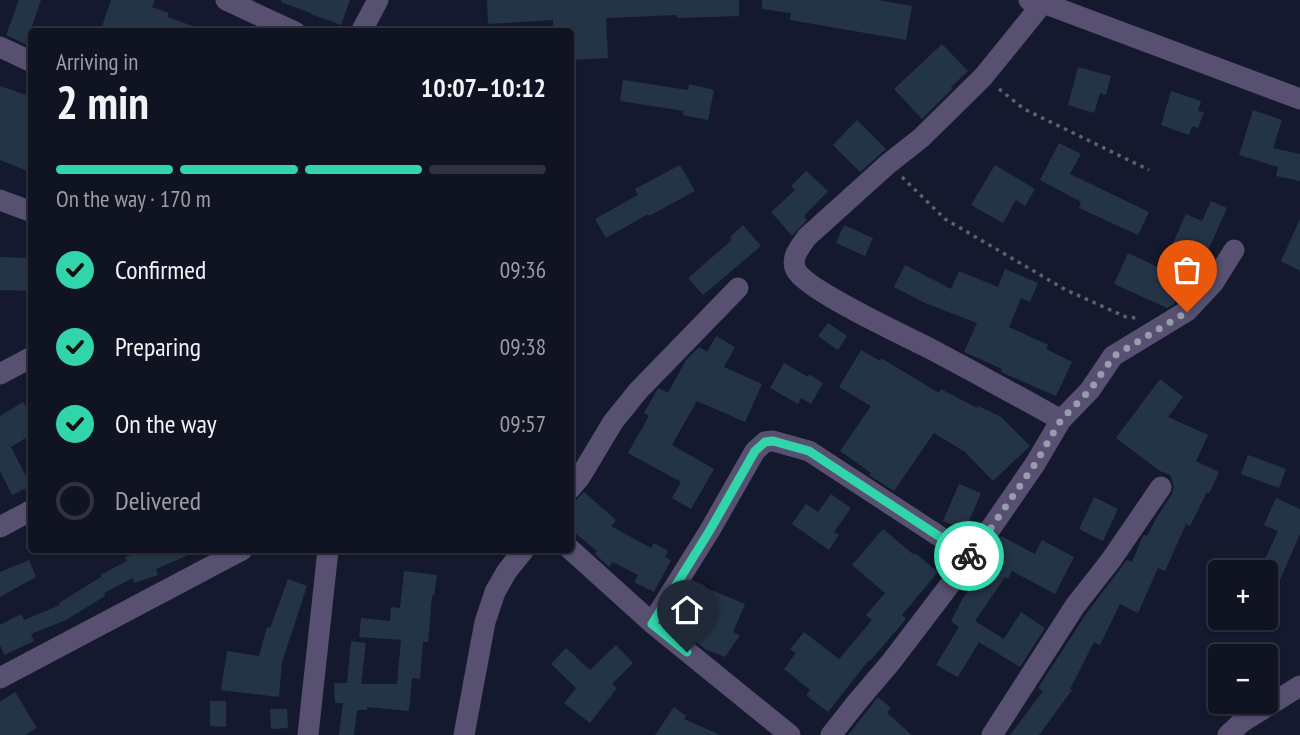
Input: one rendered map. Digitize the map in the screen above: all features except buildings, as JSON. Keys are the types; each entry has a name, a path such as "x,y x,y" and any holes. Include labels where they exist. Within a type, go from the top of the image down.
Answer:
{"street":[{"path":"226,0 286,28"},
{"path":"363,28 378,0"},
{"path":"1061,420 836,300 802,279 795,269 798,248 888,164 921,138 983,77 1036,1 1300,99"},
{"path":"0,47 28,60"},
{"path":"0,200 28,210"},
{"path":"831,735 971,557 1035,464 1061,420 1090,390 1114,356 1187,312 1214,282 1234,250"},
{"path":"574,484 613,422 638,391 738,288"},
{"path":"0,374 28,359"},
{"path":"652,624 755,451 765,442 773,441 809,451 971,557"},
{"path":"992,735 1075,607 1161,487"},
{"path":"0,527 28,512"},
{"path":"0,678 236,553"},
{"path":"308,735 328,553"},
{"path":"464,735 485,622 495,592 522,553"},
{"path":"574,553 652,624 790,735"},
{"path":"1228,735 1242,722 1300,686"}],"path":[{"path":"983,77 1024,109 1149,170"},
{"path":"888,164 945,219 1066,289 1126,317 1137,319"}],"way so far":[{"path":"969,556 971,557 1035,464 1061,420 1090,390 1114,356 1187,312"}],"route":[{"path":"687,652 652,624 755,451 765,442 773,441 809,451 969,556"}]}
